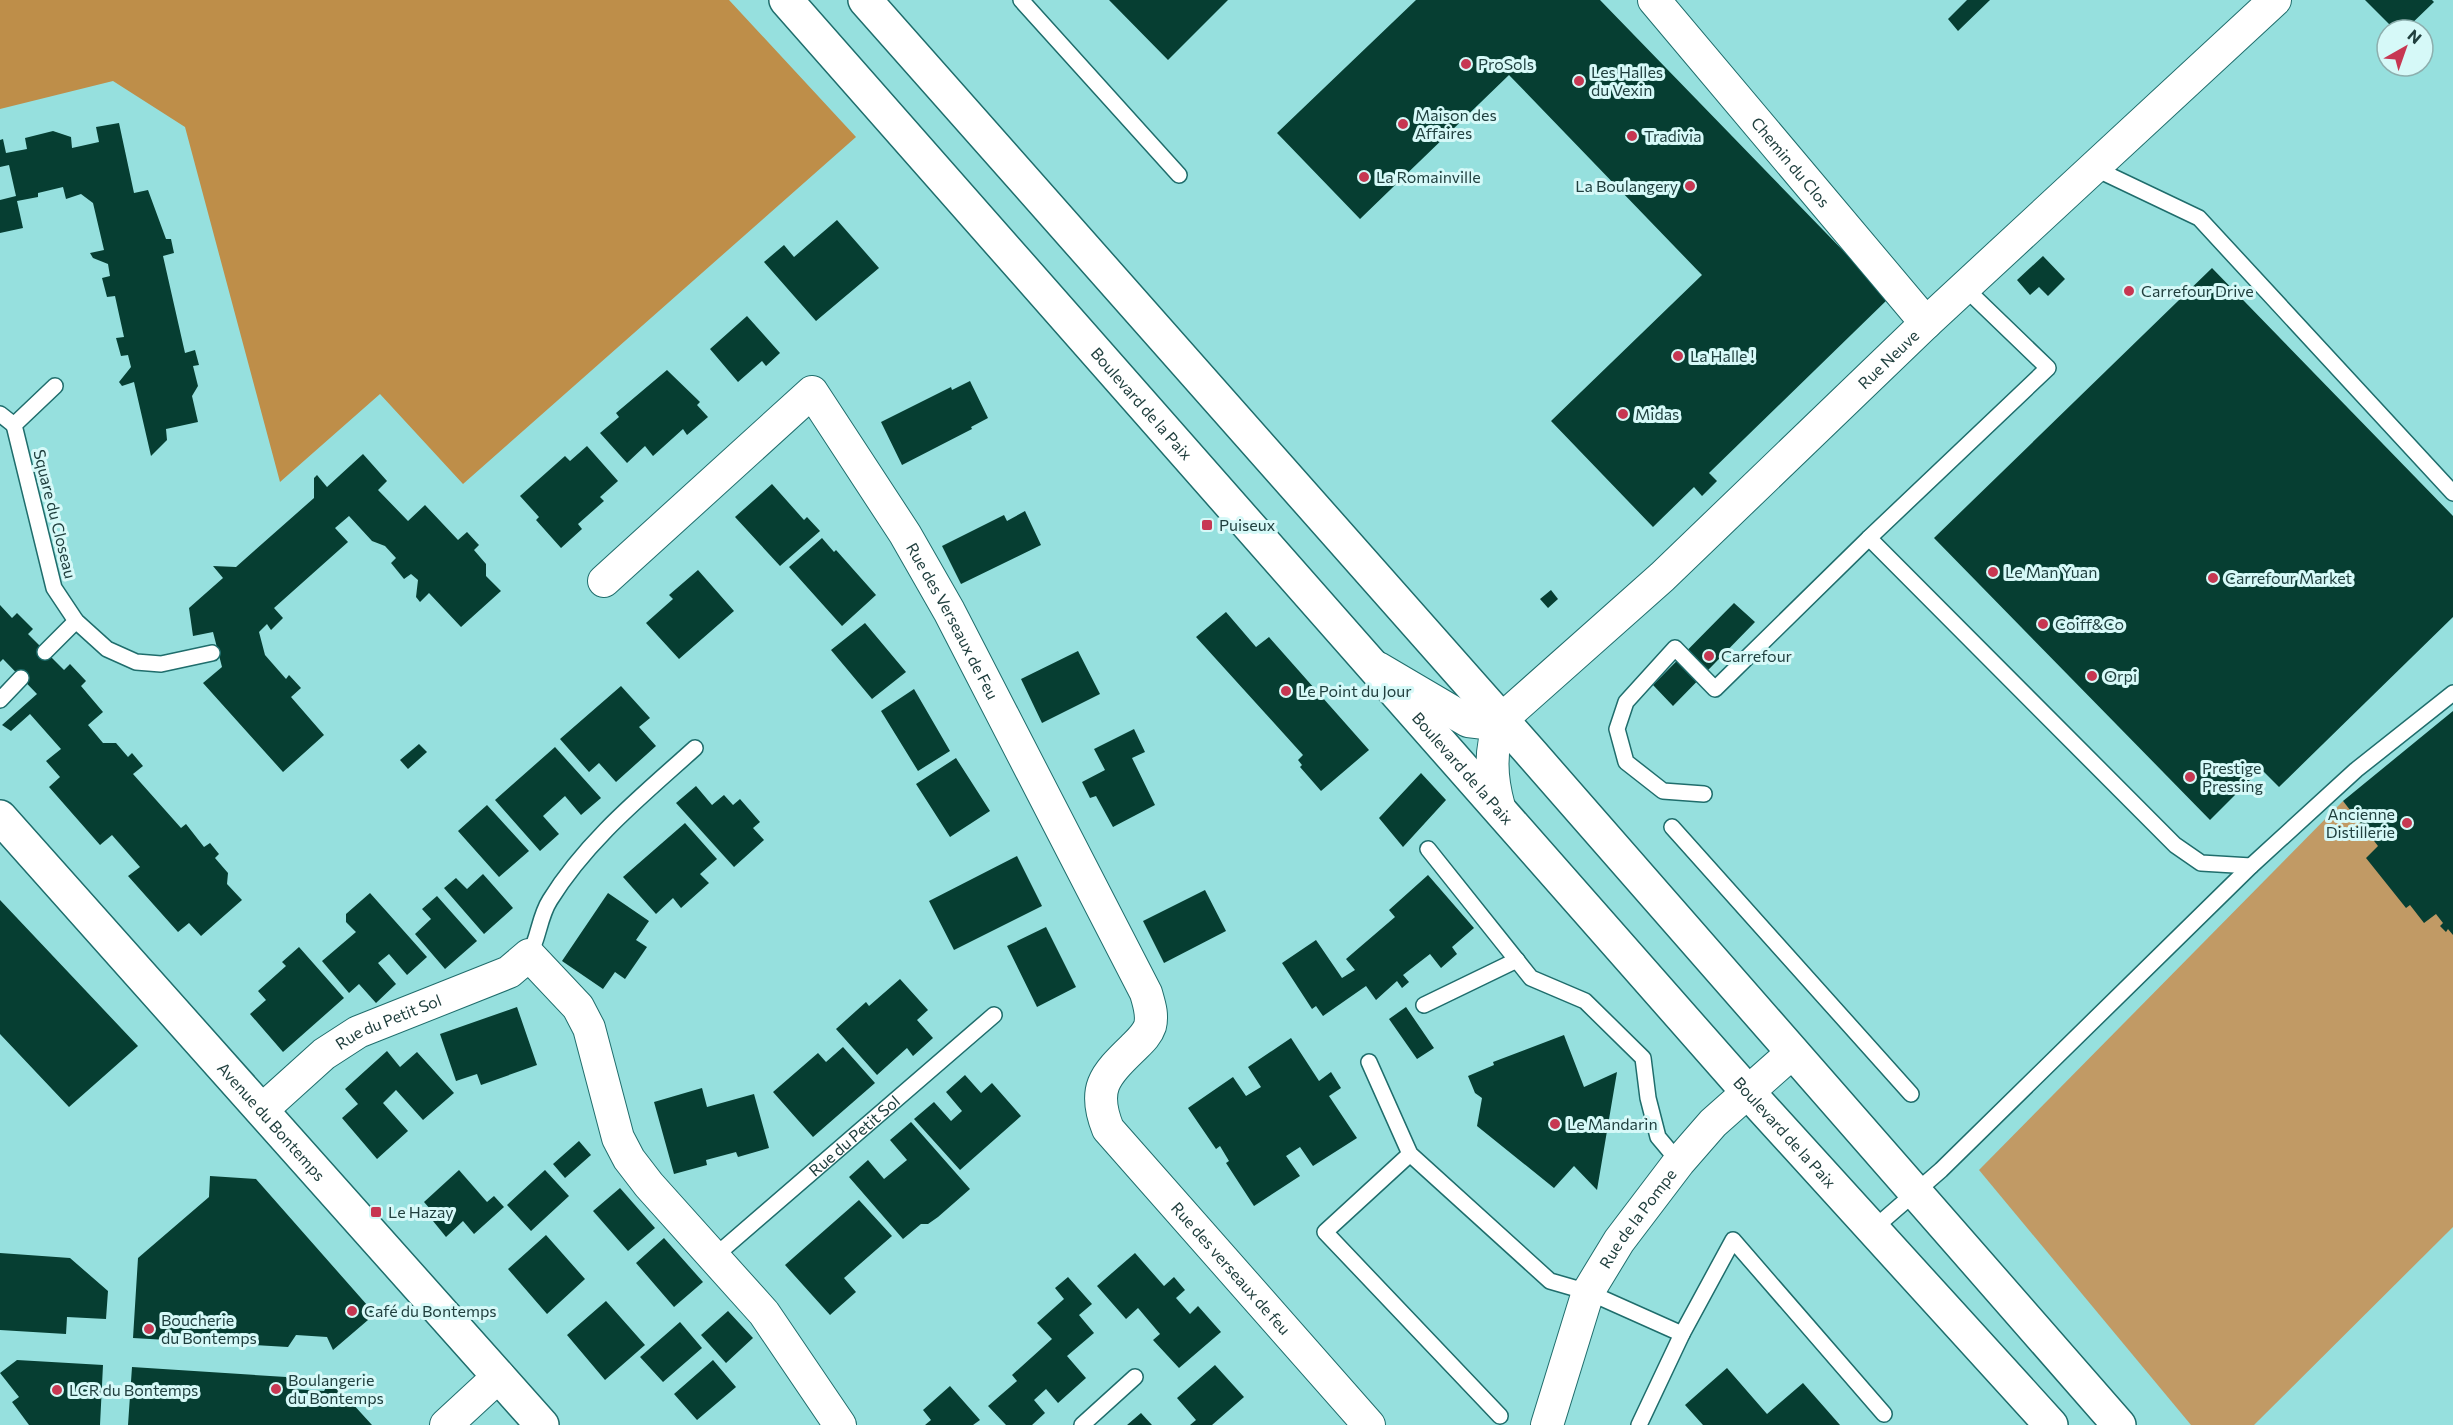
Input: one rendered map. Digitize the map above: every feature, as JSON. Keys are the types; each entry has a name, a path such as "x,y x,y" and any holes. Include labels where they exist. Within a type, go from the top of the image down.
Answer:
{"main road":[{"name":"Boulevard de la Paix","path":"786,0 1747,1091 2051,1425"},
{"path":"865,0 1916,1191 2119,1425"},
{"name":"Avenue du Bontemps","path":"0,817 542,1425"}],"street":[{"name":"Chemin du Clos","path":"1654,0 1926,323"},
{"name":"Rue Neuve","path":"1501,720 1662,577 1926,323 2275,0"},
{"name":"Rue des Verseaux de Feu","path":"604,581 812,392 905,534 943,602 1146,993 1151,1013 1150,1027 1145,1036 1112,1068 1102,1082 1101,1105"},
{"path":"1371,663 1468,722 1493,724 1501,720"},
{"path":"1499,807 1492,769 1493,750 1501,720"},
{"path":"529,955 578,1007 589,1028 618,1138 629,1159 663,1202 715,1256 764,1313 840,1425"},
{"name":"Rue du Petit Sol","path":"262,1110 324,1054 358,1032 509,972 529,955"},
{"name":"Rue de la Pompe","path":"1546,1425 1588,1292 1619,1241 1679,1162 1713,1123 1793,1052"},
{"name":"Rue des verseaux de feu","path":"1101,1105 1108,1129 1369,1425"},
{"path":"446,1425 499,1376"}],"lane":[{"path":"1022,0 1179,175"},
{"path":"2094,168 2199,218 2453,493"},
{"path":"1704,794 1663,791 1626,762 1617,729 1626,702 1675,648 1715,690 1869,538 2048,368 1965,288"},
{"path":"0,414 14,425 55,386"},
{"name":"Square du Closeau","path":"14,425 54,588 76,621 107,650 136,662 161,664 212,653"},
{"path":"1869,538 2175,845 2201,863 2252,866"},
{"path":"45,652 76,621"},
{"path":"0,700 21,678"},
{"path":"1872,1230 1941,1170 2252,866 2356,770 2453,693"},
{"name":"Rue du Petit Sol","path":"529,955 535,945 546,908 566,876 620,816 695,748"},
{"path":"1672,827 1911,1094"},
{"path":"1428,849 1531,978 1585,1001 1643,1058 1648,1098 1658,1137 1679,1162"},
{"path":"1424,1005 1517,960"},
{"name":"Rue du Petit Sol","path":"715,1256 994,1015"},
{"path":"1369,1062 1410,1154 1550,1281 1588,1292 1682,1334"},
{"path":"1410,1154 1325,1232 1500,1416"},
{"path":"1639,1425 1682,1334 1733,1240 1884,1414"},
{"path":"1082,1425 1135,1377"}],"shaded area":[{"path":"0,0 729,0 856,137 463,484 380,394 280,482 185,127 113,81 0,109"},
{"path":"2343,801 2453,927 2453,1227 2254,1425 2191,1425 1979,1170"}],"building":[{"path":"1109,0 1228,0 1168,60"},
{"path":"1416,0 1600,0 1889,298 1709,473 1717,481 1702,496 1694,487 1653,527 1551,421 1702,275 1509,75 1360,219 1277,133"},
{"path":"1967,0 1990,0 1958,31 1948,19"},
{"path":"2365,0 2432,0 2434,2 2417,18 2383,18"},
{"path":"119,123 134,193 148,190 166,239 171,239 174,253 163,256 185,353 195,350 199,365 193,366 198,386 192,396 198,422 166,429 167,440 151,456 134,382 122,386 119,382 131,367 128,355 121,356 116,338 124,337 115,296 107,297 102,278 110,276 108,264 93,258 90,253 104,250 93,203 81,194 66,199 63,187 38,193 38,197 17,201 23,228 0,233 0,200 16,196 9,165 0,167 0,140 3,139 6,153 27,149 25,138 53,131 71,137 72,148 99,142 96,127"},
{"path":"837,220 879,268 816,321 764,262 784,245 794,257"},
{"path":"2043,256 2065,279 2048,296 2039,287 2030,295 2017,280"},
{"name":"Carrefour Market","path":"2212,268 2453,516 2453,617 2279,787 2261,769 2210,820 1934,538"},
{"path":"747,316 780,353 766,366 762,361 738,382 710,349"},
{"path":"667,370 700,402 697,405 708,417 687,435 683,429 653,456 645,446 627,463 600,433 619,417 616,413"},
{"path":"970,381 988,418 971,427 972,429 902,465 881,422 951,387 952,390"},
{"path":"587,446 618,481 600,497 604,501 578,524 582,529 561,548 536,520 539,517 520,496 565,456 570,461"},
{"path":"363,454 387,481 378,490 408,521 425,505 458,540 467,532 479,545 474,550 486,564 486,576 501,591 461,627 429,593 420,602 416,597 418,580 411,574 404,579 391,563 396,558 385,546 372,541 349,516 335,528 348,542 274,608 283,618 271,630 267,624 259,632 265,655 286,679 289,675 301,688 291,697 324,735 283,772 203,683 222,667 213,632 193,636 189,608 223,578 213,566 236,567 314,498 314,478 317,475 327,487"},
{"path":"772,484 804,520 807,517 820,531 780,566 735,517"},
{"path":"1025,511 1041,545 961,584 942,546 1004,515 1007,521"},
{"path":"822,538 834,552 836,550 876,595 842,626 789,567"},
{"path":"698,570 734,611 679,659 646,623 673,599 669,595"},
{"path":"1551,590 1558,599 1548,608 1540,599"},
{"path":"1734,603 1755,622 1673,706 1653,685"},
{"path":"0,605 12,618 17,613 33,629 28,634 64,670 70,664 86,681 81,686 103,712 88,725 103,743 116,743 128,757 132,753 143,766 133,774 181,828 186,824 204,847 210,843 219,854 215,858 228,873 227,884 242,900 201,936 189,923 178,932 128,876 140,867 112,835 100,845 49,787 60,777 46,761 61,749 30,714 11,731 2,725 37,694 3,659 0,662"},
{"path":"1226,612 1256,647 1269,637 1369,750 1321,791 1300,767 1302,765 1298,760 1303,755 1196,637"},
{"path":"865,623 906,672 872,699 831,650"},
{"path":"1078,651 1100,694 1042,723 1021,679"},
{"path":"621,686 650,718 639,727 656,746 616,782 599,763 589,772 560,739"},
{"path":"914,689 950,751 918,771 881,711"},
{"name":"Ancienne Distillerie","path":"2453,711 2453,935 2448,929 2446,932 2440,926 2443,923 2436,914 2424,923 2410,905 2406,908 2366,858 2378,846 2343,801"},
{"path":"1134,729 1145,752 1132,758 1155,805 1113,827 1096,796 1090,798 1082,782 1105,770 1094,749"},
{"path":"419,744 427,752 408,769 400,760"},
{"path":"555,747 601,798 581,815 565,796 543,816 559,834 540,851 495,800"},
{"path":"956,758 990,811 950,837 916,784"},
{"path":"1421,773 1446,800 1403,847 1379,818"},
{"path":"696,786 712,805 724,795 733,805 740,799 760,822 753,828 764,840 734,867 676,803"},
{"path":"487,805 529,851 499,877 458,831"},
{"path":"685,823 717,859 700,874 709,883 681,908 673,898 656,914 623,877"},
{"path":"1017,856 1042,906 954,950 929,901"},
{"path":"483,874 513,908 484,934 444,888 456,878 467,889"},
{"path":"1428,875 1474,928 1452,947 1457,954 1441,968 1430,954 1403,975 1409,982 1402,988 1397,981 1376,1000 1366,986 1323,1016 1316,1006 1312,1009 1282,963 1316,940 1342,978 1355,970 1346,959 1395,917 1389,910"},
{"path":"1205,890 1226,931 1164,963 1143,921"},
{"path":"370,893 427,957 407,975 389,954 378,963 396,984 376,1003 359,984 349,993 322,961 356,932 346,922 346,914"},
{"path":"608,893 649,921 636,940 647,947 625,979 615,972 603,989 562,961"},
{"path":"437,896 477,941 445,969 415,934 431,919 422,909"},
{"path":"0,900 138,1046 69,1107 0,1034"},
{"path":"1046,927 1076,987 1037,1007 1007,946"},
{"path":"299,947 344,998 283,1052 250,1014 266,1000 258,991 286,966 282,962"},
{"path":"900,979 928,1010 917,1020 933,1038 913,1056 907,1048 877,1075 836,1029 866,1002 869,1006"},
{"path":"517,1007 537,1065 481,1085 477,1074 456,1081 440,1034"},
{"path":"1406,1007 1434,1048 1417,1059 1389,1019"},
{"path":"1564,1035 1584,1087 1617,1072 1597,1190 1574,1166 1554,1188 1477,1126 1482,1098 1475,1093 1468,1076 1494,1065 1493,1062"},
{"path":"1291,1038 1319,1081 1331,1072 1341,1088 1329,1096 1357,1138 1313,1166 1300,1147 1286,1156 1300,1176 1254,1206 1226,1163 1229,1161 1220,1146 1216,1149 1188,1108 1233,1077 1246,1096 1261,1087 1248,1067"},
{"path":"843,1047 875,1083 813,1137 773,1092 818,1053 826,1062"},
{"path":"387,1051 400,1067 417,1052 454,1093 423,1120 396,1090 383,1103 408,1131 377,1159 342,1118 358,1104 345,1089"},
{"path":"965,1075 981,1093 992,1083 1021,1116 960,1170 914,1119 934,1102 951,1121 962,1111 946,1092"},
{"path":"702,1088 707,1107 754,1094 769,1148 738,1157 736,1152 706,1160 707,1165 674,1174 654,1102"},
{"path":"911,1122 970,1189 938,1217 928,1224 921,1224 903,1239 849,1177 868,1160 884,1179 907,1160 890,1140"},
{"path":"579,1141 591,1155 565,1178 553,1164"},
{"path":"459,1170 487,1202 494,1196 504,1207 474,1234 463,1221 446,1237 433,1221 437,1217 424,1202"},
{"path":"545,1170 569,1196 531,1231 507,1205"},
{"path":"210,1176 256,1179 375,1314 333,1350 327,1337 296,1335 288,1347 133,1338 138,1258 209,1197"},
{"path":"620,1188 655,1228 628,1251 593,1211"},
{"path":"859,1200 892,1236 844,1278 856,1292 830,1315 785,1265"},
{"path":"546,1235 585,1279 547,1314 508,1269"},
{"path":"664,1238 703,1282 674,1307 636,1263"},
{"path":"0,1253 70,1258 108,1291 106,1319 67,1317 66,1334 0,1330"},
{"path":"1135,1253 1164,1286 1174,1277 1185,1290 1176,1298 1190,1314 1198,1306 1221,1332 1179,1368 1153,1340 1160,1334 1138,1308 1126,1319 1097,1286"},
{"path":"1068,1277 1092,1304 1079,1315 1094,1333 1067,1356 1086,1378 1058,1403 1046,1389 1034,1400 1045,1413 1032,1425 1006,1425 988,1406 1017,1381 1012,1375 1052,1339 1037,1323 1064,1299 1055,1288"},
{"path":"606,1301 645,1345 605,1380 567,1335"},
{"path":"728,1311 753,1338 726,1363 701,1335"},
{"path":"680,1322 702,1348 663,1382 640,1357"},
{"name":"LCR du Bontemps","path":"17,1360 103,1365 100,1425 29,1425 12,1402 19,1397 0,1373"},
{"path":"713,1360 736,1387 697,1420 674,1394"},
{"path":"1215,1365 1244,1397 1212,1425 1190,1425 1196,1420 1177,1398"},
{"path":"132,1367 286,1377 293,1389 324,1391 331,1380 372,1425 128,1425"},
{"path":"1727,1368 1767,1414 1803,1383 1840,1425 1703,1425 1685,1405"},
{"path":"950,1386 980,1420 973,1425 925,1425 931,1420 923,1410"},
{"path":"1141,1413 1152,1425 1127,1425"}],"place":[{"name":"ProSols","path":"1466,64"},
{"name":"Les Halles du Vexin","path":"1579,81"},
{"name":"Maison des Affaires","path":"1403,124"},
{"name":"Tradivia","path":"1632,136"},
{"name":"La Romainville","path":"1364,177"},
{"name":"La Boulangery","path":"1690,186"},
{"name":"Carrefour Drive","path":"2129,291"},
{"name":"La Halle !","path":"1678,356"},
{"name":"Midas","path":"1623,414"},
{"name":"Puiseux","path":"1207,525"},
{"name":"Le Man Yuan","path":"1993,572"},
{"name":"Carrefour Market","path":"2213,578"},
{"name":"Coiff&Co","path":"2043,624"},
{"name":"Carrefour","path":"1709,656"},
{"name":"Orpi","path":"2092,676"},
{"name":"Le Point du Jour","path":"1286,691"},
{"name":"Prestige Pressing","path":"2190,777"},
{"name":"Ancienne Distillerie","path":"2407,823"},
{"name":"Le Mandarin","path":"1555,1124"},
{"name":"Le Hazay","path":"376,1212"},
{"name":"Café du Bontemps","path":"352,1311"},
{"name":"Boucherie du Bontemps","path":"149,1329"},
{"name":"Boulangerie du Bontemps","path":"276,1389"},
{"name":"LCR du Bontemps","path":"57,1390"}]}
